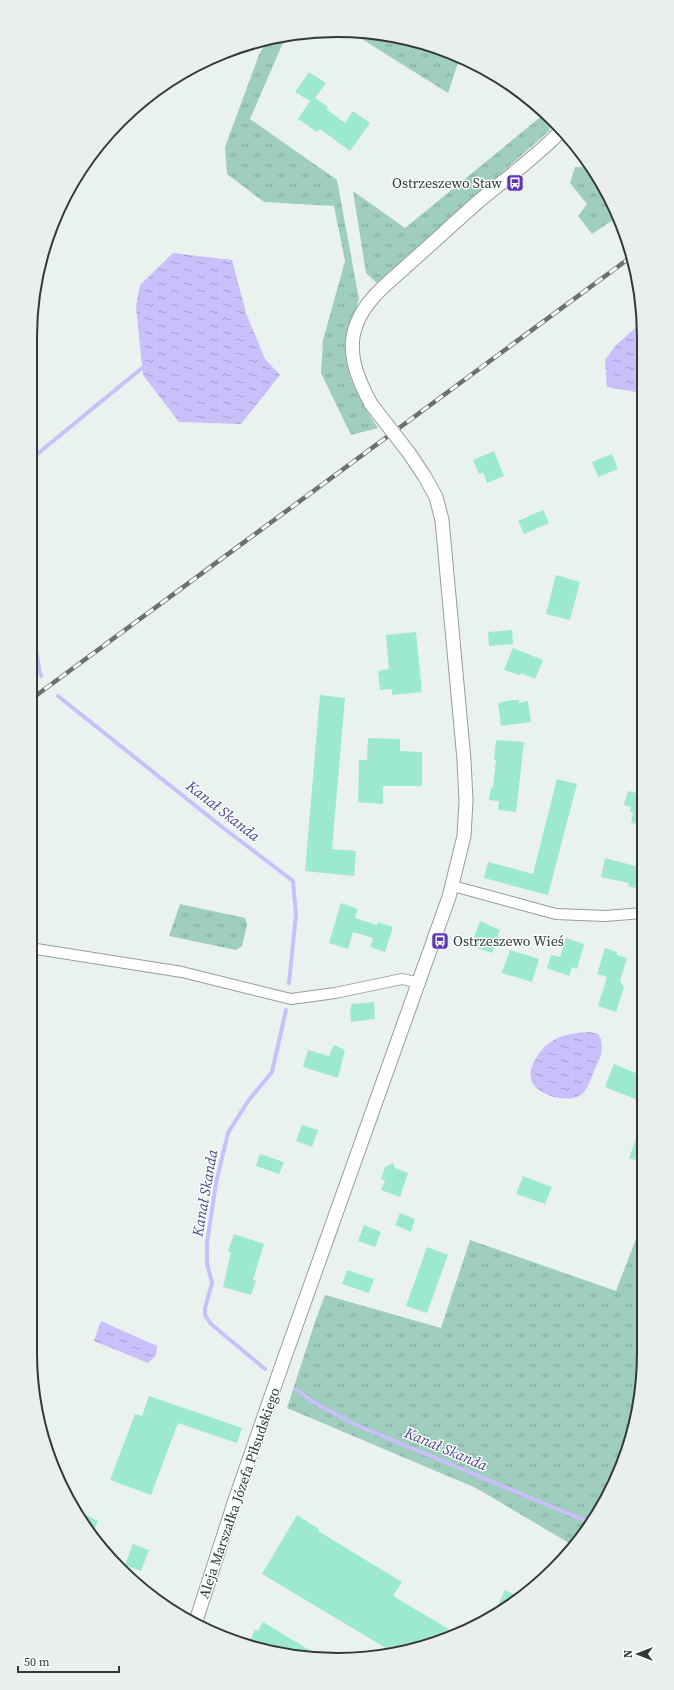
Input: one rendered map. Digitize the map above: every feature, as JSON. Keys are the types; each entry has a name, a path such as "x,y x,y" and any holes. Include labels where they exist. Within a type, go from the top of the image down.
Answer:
{"street":[{"name":"Aleja Marszałka Józefa Piłsudskiego","path":"197,1618 235,1500 283,1362 420,983 453,886 464,836 466,788 443,532 436,497 409,453 371,404 361,384 354,364 352,344 356,323 372,298 479,202 550,143 558,134"},
{"path":"453,886 556,914 605,916 637,913"},
{"path":"37,949 182,972 264,994 291,999 335,993 402,979 420,983"}],"green space":[{"path":"361,38 415,47 458,63 448,93"},
{"path":"285,42 282,45 250,119 337,180 359,299 346,340 346,361 352,382 365,408 378,428 351,435 321,373 323,340 345,261 334,206 264,202 227,174 225,147 259,55 264,46"},
{"path":"541,117 551,127 549,131 377,283 366,273 353,191 405,228"},
{"path":"575,167 584,167 597,187 613,220 592,234 578,216 587,204 570,183"},
{"path":"180,904 245,918 247,925 242,946 236,950 169,936"},
{"path":"637,1236 636,1373 627,1431 606,1486 597,1503 569,1543 476,1488 287,1408 325,1295 441,1328 470,1240 616,1291"}],"water":[{"path":"173,253 232,260 246,313 265,359 280,375 241,424 179,422 143,375 136,306 140,285"},
{"path":"636,327 637,394 636,392 607,387 605,360 616,345"},
{"path":"590,1032 598,1034 602,1043 602,1048 588,1086 583,1093 578,1097 556,1097 548,1095 535,1087 531,1079 531,1069 544,1047 557,1038 572,1034"},
{"path":"101,1321 157,1346 156,1356 148,1363 94,1341"}],"building":[{"path":"309,72 326,83 315,98 328,107 326,109 345,123 353,111 370,123 350,151 320,129 317,132 298,119 310,101 295,92"},
{"path":"494,451 504,476 487,483 483,472 479,474 473,460"},
{"path":"612,454 618,469 598,477 592,462"},
{"path":"543,510 549,523 524,534 518,521"},
{"path":"556,575 580,582 570,620 546,614"},
{"path":"512,630 513,644 489,646 488,632"},
{"path":"416,632 422,692 392,695 392,689 380,690 378,671 389,669 386,635"},
{"path":"513,648 543,660 535,679 521,673 520,675 504,670"},
{"path":"320,695 345,698 332,849 356,851 354,876 305,871"},
{"path":"519,700 519,703 528,701 531,722 501,726 498,703"},
{"path":"368,738 400,739 400,751 422,752 422,786 383,786 383,804 358,802 359,760 367,760"},
{"path":"496,740 524,742 516,812 498,810 499,801 489,800 491,787 493,788 496,760 494,760"},
{"path":"557,779 577,784 548,895 484,878 488,862 533,874"},
{"path":"628,791 637,793 637,824 631,823 633,812 630,812 631,807 624,805"},
{"path":"605,858 637,866 637,888 628,886 629,883 601,877"},
{"path":"341,903 358,909 355,918 377,925 378,922 393,927 385,952 370,947 373,938 353,932 348,949 329,943"},
{"path":"480,921 500,930 492,953 471,946"},
{"path":"566,938 584,944 577,969 572,967 569,976 547,968 551,955 560,957"},
{"path":"605,948 617,952 617,955 627,958 620,981 624,987 616,1012 598,1006 607,977 597,974"},
{"path":"510,950 539,959 532,982 502,973"},
{"path":"374,1002 375,1019 351,1022 350,1010 352,1004"},
{"path":"334,1045 345,1050 338,1078 303,1067 308,1050 329,1056"},
{"path":"614,1064 637,1074 637,1100 605,1087"},
{"path":"302,1125 318,1130 312,1147 296,1141"},
{"path":"637,1136 637,1161 629,1158"},
{"path":"260,1154 284,1162 279,1174 256,1166"},
{"path":"393,1163 395,1168 408,1173 400,1197 381,1190 385,1181 381,1179 385,1167"},
{"path":"523,1176 552,1187 545,1204 516,1194"},
{"path":"400,1213 415,1219 411,1232 395,1225"},
{"path":"364,1225 381,1232 375,1247 358,1241"},
{"path":"234,1234 264,1244 253,1280 256,1281 251,1295 223,1287 231,1252 228,1251"},
{"path":"427,1247 448,1255 427,1313 406,1306"},
{"path":"347,1270 374,1279 369,1293 342,1284"},
{"path":"149,1396 242,1428 237,1443 178,1423 151,1495 110,1480 135,1414 142,1416"},
{"path":"86,1515 98,1521 95,1530 88,1520"},
{"path":"297,1515 319,1529 318,1531 402,1582 393,1596 451,1630 415,1643 387,1648 262,1574"},
{"path":"133,1544 149,1550 141,1571 125,1565"},
{"path":"505,1590 515,1595 504,1602 498,1606"},
{"path":"263,1622 312,1651 278,1647 250,1640 255,1629 258,1631"}],"waterway":[{"path":"37,454 142,368"},
{"name":"Kanał Skanda","path":"37,656 41,676"},
{"name":"Kanał Skanda","path":"58,696 222,827 293,881 296,915 289,983"},
{"name":"Kanał Skanda","path":"265,1369 211,1324 205,1315 205,1308 212,1283 207,1263 207,1243 216,1183 228,1133 248,1101 272,1072 286,1010"},
{"name":"Kanał Skanda","path":"296,1389 313,1402 354,1424 586,1521"}],"railway":[{"path":"37,695 627,260"}],"place":[{"name":"Ostrzeszewo Staw","path":"515,183"},
{"name":"Ostrzeszewo Wieś","path":"440,941"}]}
